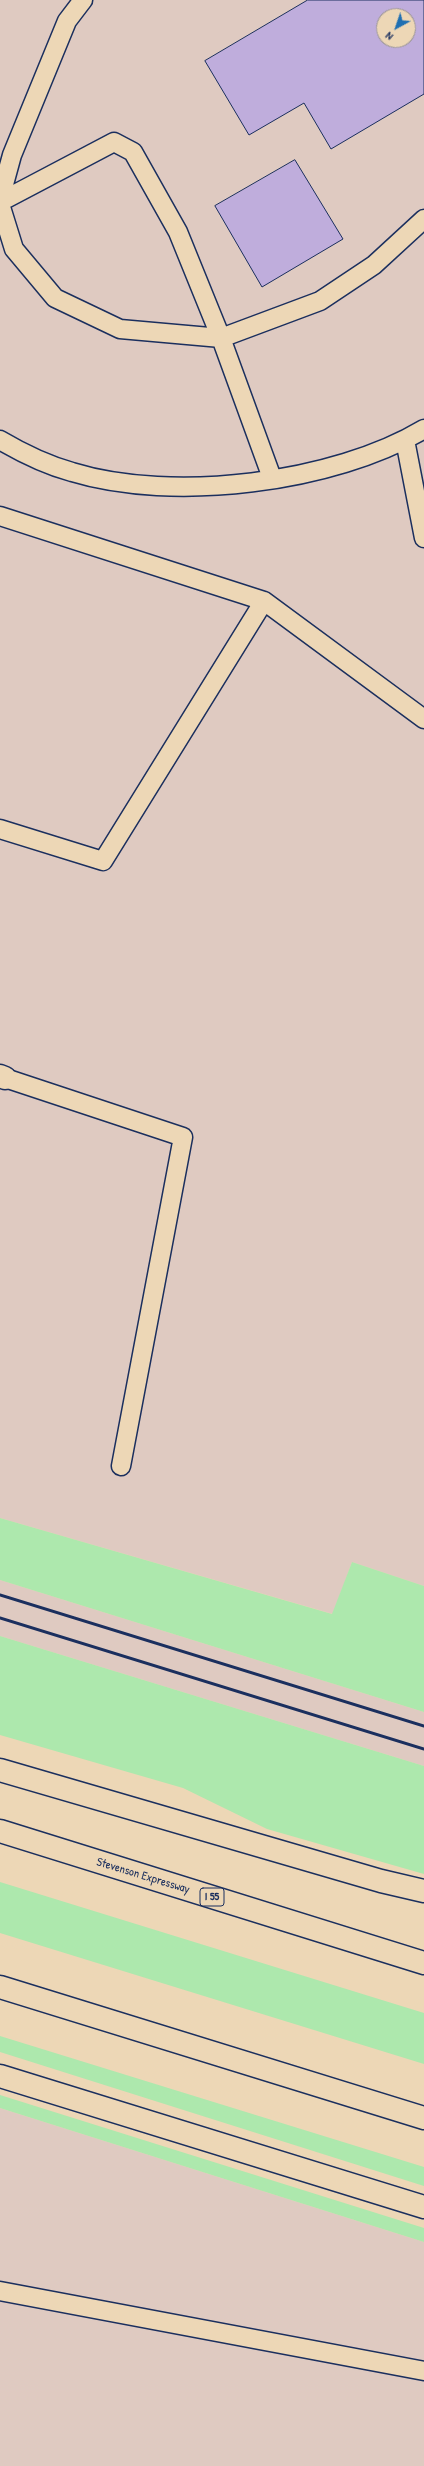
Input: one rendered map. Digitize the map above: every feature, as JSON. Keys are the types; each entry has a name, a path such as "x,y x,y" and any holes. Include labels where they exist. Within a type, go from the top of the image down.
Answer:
{"highway":[{"path":"0,1770 381,1881 424,1891"},
{"name":"Stevenson Expressway","path":"0,1831 424,1963"},
{"path":"0,1987 424,2118"},
{"path":"0,2076 424,2207"}],"lane":[{"path":"83,0 67,21 12,155 0,202 14,249 55,298 120,329 221,338 320,300 374,265 424,219"},
{"path":"0,202 114,142 133,152 178,232 221,338 272,478"},
{"path":"0,440 18,451 72,472 129,483 201,487 272,478 337,466 405,440 424,429"},
{"path":"405,440 424,538"},
{"path":"0,516 264,601 424,719"},
{"path":"0,829 103,861 264,601"},
{"path":"3,1077 183,1137 121,1466"},
{"path":"0,2291 424,2371"}],"shaded area":[{"path":"0,0 424,0 424,1586 352,1562 333,1614 0,1518"},
{"path":"0,1580 424,1712 424,1766 0,1636"},
{"path":"0,2108 424,2242 424,2466 0,2466"}],"green space":[{"path":"0,1518 332,1614 352,1562 424,1586 424,1712 0,1580"},
{"path":"0,1636 424,1766 424,1874 267,1829 183,1788 0,1735"},
{"path":"0,1882 424,2013 424,2064 0,1933"},
{"path":"0,2036 424,2167 424,2186 0,2052"},
{"path":"0,2095 424,2228 424,2242 0,2108"}],"building":[{"path":"308,0 424,0 424,94 331,149 304,103 249,135 205,61"},
{"path":"295,160 343,239 262,287 215,206"}],"railway":[{"path":"0,1595 424,1726"},
{"path":"0,1618 424,1749"}]}
